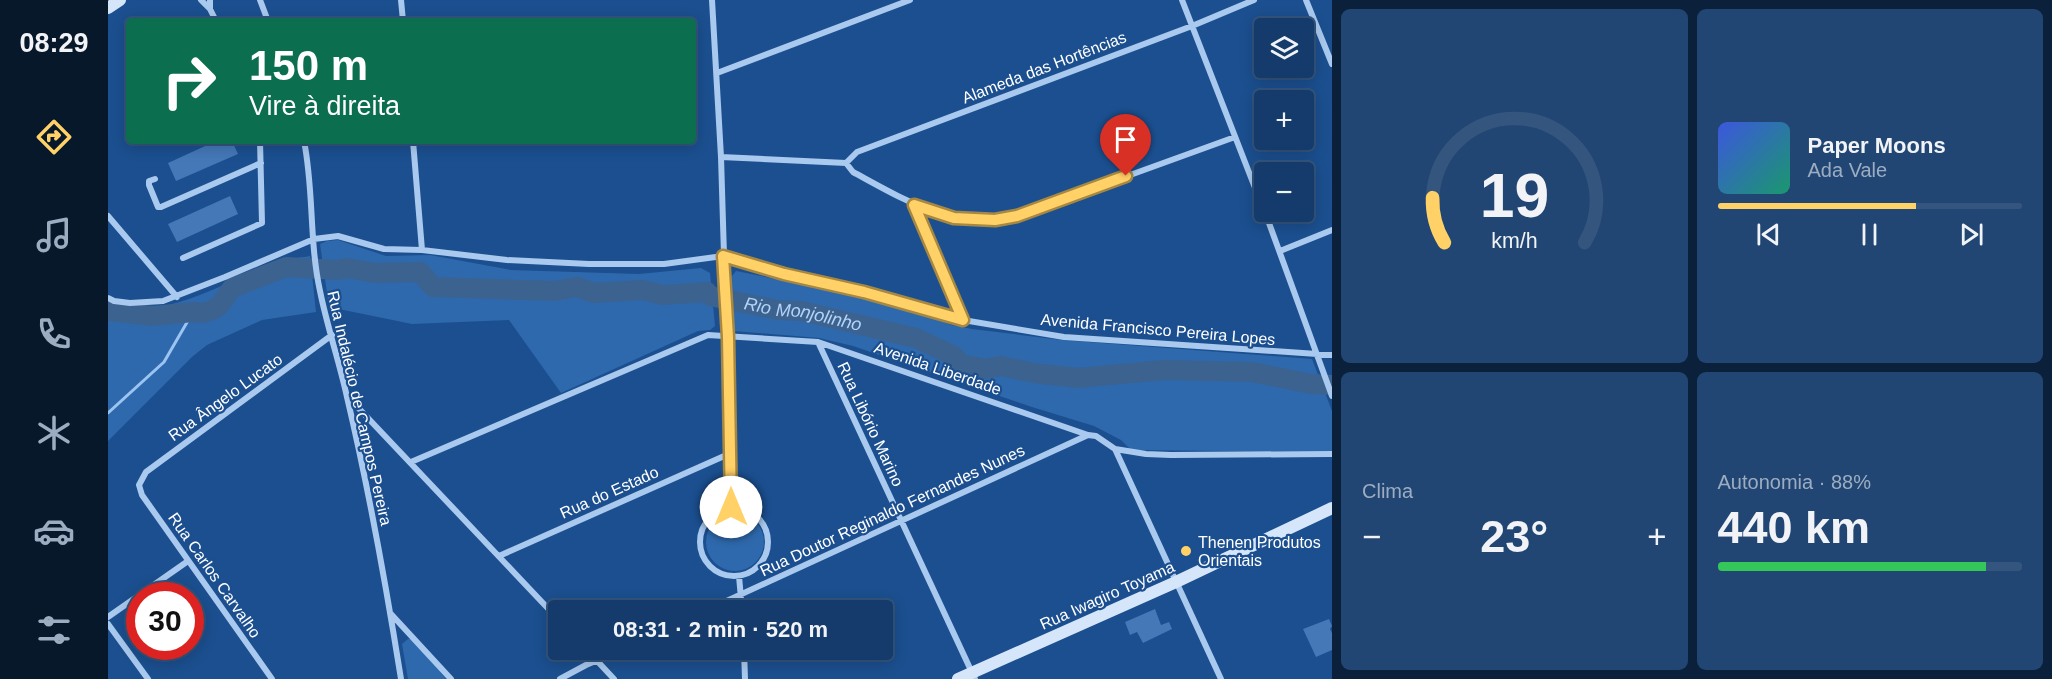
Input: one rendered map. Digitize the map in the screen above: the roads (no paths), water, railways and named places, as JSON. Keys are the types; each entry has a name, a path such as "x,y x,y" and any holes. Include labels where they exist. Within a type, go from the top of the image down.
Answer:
{"street":[{"path":"108,8 120,0"},
{"path":"201,0 210,9 214,18"},
{"path":"210,0 210,9"},
{"path":"260,0 267,18"},
{"path":"401,0 403,18"},
{"path":"712,0 728,337 731,507"},
{"path":"717,73 910,0"},
{"path":"1182,0 1254,185"},
{"name":"Alameda das Hortências","path":"846,163 857,152 1192,26 1254,0"},
{"path":"1306,0 1332,64"},
{"path":"721,158 846,163 853,172 914,205 954,218 995,220 1017,216 1235,137"},
{"path":"183,258 262,224 260,144"},
{"name":"Rua Indalécio de Campos Pereira","path":"304,144 312,192 315,255 320,290 347,396 391,613 401,679"},
{"path":"413,144 422,250"},
{"path":"155,179 149,181 149,185 158,207 161,207 261,163"},
{"path":"914,205 963,320"},
{"path":"108,216 177,297"},
{"path":"1268,222 1332,396"},
{"path":"1280,251 1332,230"},
{"name":"Avenida Francisco Pereira Lopes","path":"108,298 130,303 149,303 177,297 314,239 338,236 384,249 422,250 507,260 589,264 664,264 723,256 963,320 1064,337 1332,355"},
{"name":"Avenida Liberdade","path":"411,462 708,334 818,342 1096,436 1114,449 1171,455 1332,454"},
{"name":"Rua Ângelo Lucato","path":"139,485 146,472 332,335"},
{"name":"Rua Libório Marino","path":"818,342 973,676"},
{"path":"347,396 548,608"},
{"name":"Rua Doutor Reginaldo Fernandes Nunes","path":"730,600 1088,435"},
{"path":"1114,449 1221,679"},
{"name":"Rua do Estado","path":"499,556 731,453"},
{"name":"Rua Carlos Carvalho","path":"139,485 142,495 272,679"},
{"path":"731,507 744,509 756,515 765,525 769,538 768,551 762,563 752,572 739,576 726,575 713,569 704,559 700,546 701,532 707,520 731,507"},
{"name":"Rua Iwagiro Toyama","path":"958,679 973,676 1332,508"},
{"path":"108,617 188,561"},
{"path":"739,576 741,600"},
{"path":"391,613 451,679"},
{"path":"108,624 148,679"},
{"path":"560,679 597,660 614,679"},
{"path":"744,660 745,679"}],"waterway":[{"name":"Rio Monjolinho","path":"108,311 153,316 203,313 220,305 232,288 286,267 338,270 347,268 375,273 420,272 433,287 554,291 577,287 594,293 642,290 663,295 707,292 710,296 778,310 801,311 916,338 954,356 961,364 986,369 1001,366 1077,378 1164,370 1252,372 1311,384 1332,385"},
{"path":"108,413 164,362 193,312"}],"place":[{"name":"Thenen Produtos Orientais","path":"1186,551"}]}
